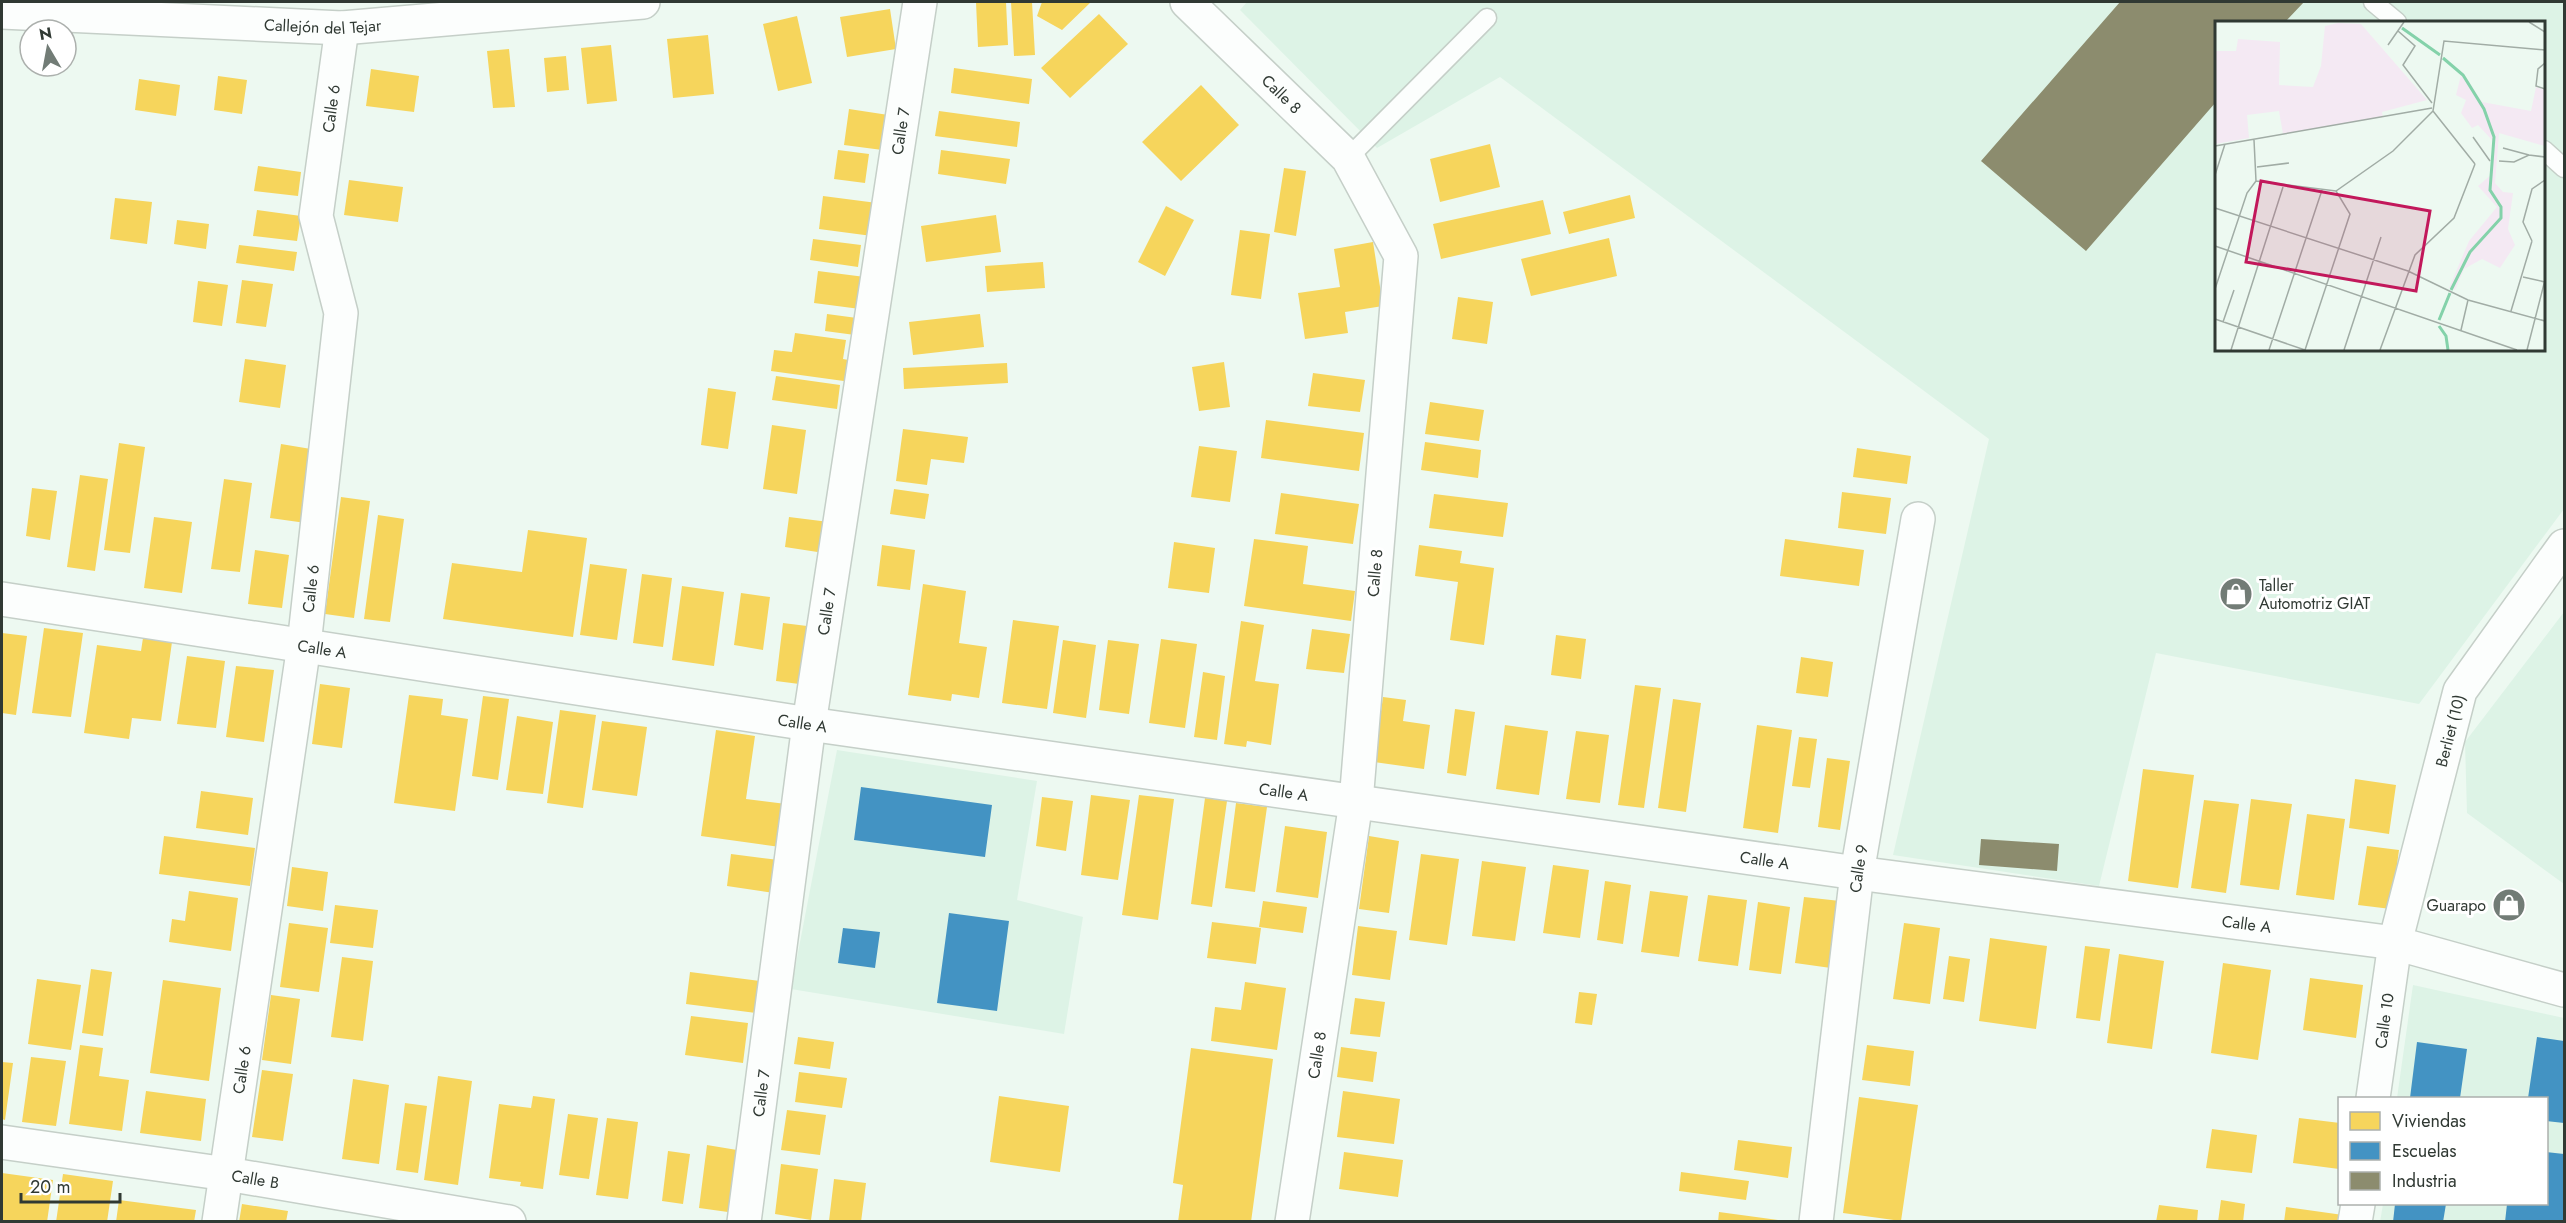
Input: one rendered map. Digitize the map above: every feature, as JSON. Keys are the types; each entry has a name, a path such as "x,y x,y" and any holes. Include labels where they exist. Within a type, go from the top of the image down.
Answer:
{"street":[{"name":"Callejón del Tejar","path":"2,12 342,28 643,2"},
{"name":"Calle 7","path":"744,1221 809,724 920,2"},
{"name":"Calle 8","path":"1187,2 1348,158 1401,256 1356,802 1292,1221"},
{"name":"Calle 6","path":"219,1221 304,645 341,314 316,216 342,28"},
{"name":"Calle 9","path":"1816,1221 1857,873 1918,519"},
{"name":"Berliet (10)","path":"2395,943 2460,691 2565,546"},
{"name":"Calle A","path":"2,599 809,724 1857,873 2395,943 2565,990"},
{"name":"Calle 10","path":"2373,1097 2395,943"},
{"name":"Calle B","path":"2,1142 227,1174 509,1221"},
{"path":"2355,1221 2358,1205"}],"lane":[{"path":"2373,2 2396,21"},
{"path":"1348,158 1487,18"},
{"path":"2545,151 2565,168"}],"shaded area":[{"path":"1247,2 2564,2 2564,509 2419,704 2156,653 2099,886 1893,855 1989,439 1500,77 1377,148 1240,10"},
{"path":"2564,612 2564,884 2467,813 2465,742"},
{"path":"837,750 1037,781 1017,900 1083,917 1064,1034 791,989"},
{"path":"2413,985 2564,1018 2564,1221 2380,1222 2383,1205 2548,1205 2548,1097 2397,1097"}],"building: Viviendas":[{"path":"976,2 1006,2 1008,45 978,47"},
{"path":"1011,2 1032,2 1035,55 1014,56"},
{"path":"1042,2 1091,2 1062,30 1037,16"},
{"path":"890,9 896,49 847,57 840,17"},
{"path":"1099,14 1128,44 1070,98 1041,68"},
{"path":"797,16 812,83 778,91 763,24"},
{"path":"708,35 714,94 673,98 667,39"},
{"path":"611,45 617,101 587,104 581,48"},
{"path":"509,49 515,107 493,108 487,51"},
{"path":"566,56 569,90 547,92 544,58"},
{"path":"954,68 1032,79 1029,104 951,93"},
{"path":"371,69 419,76 414,112 366,106"},
{"path":"218,76 247,80 242,114 214,110"},
{"path":"139,79 180,85 176,116 135,110"},
{"path":"1201,85 1239,125 1181,181 1142,142"},
{"path":"849,109 895,116 890,151 844,145"},
{"path":"939,111 1020,122 1017,147 935,136"},
{"path":"1490,144 1500,187 1440,202 1430,159"},
{"path":"838,150 869,154 865,183 834,179"},
{"path":"941,150 1010,159 1006,184 938,174"},
{"path":"258,166 301,172 298,196 254,191"},
{"path":"1284,168 1306,171 1296,236 1274,232"},
{"path":"349,180 403,187 398,222 344,215"},
{"path":"1630,195 1635,218 1569,234 1563,212"},
{"path":"823,196 877,203 872,236 819,229"},
{"path":"115,198 152,202 147,244 110,239"},
{"path":"1543,200 1551,234 1441,259 1433,224"},
{"path":"1166,206 1194,220 1165,276 1138,262"},
{"path":"257,210 301,216 297,241 253,236"},
{"path":"996,215 1001,252 926,262 921,226"},
{"path":"177,220 209,224 206,249 174,244"},
{"path":"1240,230 1270,234 1261,299 1231,295"},
{"path":"1609,238 1617,276 1531,296 1521,259"},
{"path":"813,239 861,245 858,267 810,260"},
{"path":"1373,242 1383,306 1345,312 1348,333 1305,339 1298,293 1340,287 1334,249"},
{"path":"239,245 297,252 294,271 236,263"},
{"path":"1043,262 1045,288 987,292 985,266"},
{"path":"818,271 865,277 860,309 814,303"},
{"path":"242,280 273,284 266,327 236,323"},
{"path":"198,281 228,285 222,326 193,322"},
{"path":"1458,297 1493,302 1487,344 1452,339"},
{"path":"827,314 857,318 855,335 825,331"},
{"path":"980,314 984,347 913,355 909,322"},
{"path":"795,333 846,340 843,359 854,361 851,382 771,371 774,350 792,352"},
{"path":"245,359 286,365 280,408 239,402"},
{"path":"1224,362 1230,407 1199,411 1192,367"},
{"path":"1007,363 1008,383 904,389 903,368"},
{"path":"1313,373 1365,380 1360,412 1308,406"},
{"path":"776,376 840,385 837,409 772,400"},
{"path":"708,388 736,392 728,449 701,445"},
{"path":"1430,402 1484,410 1479,441 1425,434"},
{"path":"1266,420 1364,433 1359,471 1261,458"},
{"path":"772,425 806,430 797,494 763,489"},
{"path":"903,429 968,437 964,463 931,459 927,485 896,481"},
{"path":"1425,442 1481,450 1478,478 1421,470"},
{"path":"119,443 145,447 130,553 104,550"},
{"path":"281,444 317,450 306,523 270,518"},
{"path":"1199,446 1237,451 1230,502 1191,497"},
{"path":"1857,448 1911,456 1907,484 1853,477"},
{"path":"80,475 108,479 95,571 67,567"},
{"path":"224,479 252,483 240,572 211,569"},
{"path":"32,488 57,491 50,540 26,536"},
{"path":"894,489 929,494 925,519 890,514"},
{"path":"1842,492 1891,498 1886,534 1838,528"},
{"path":"1281,493 1359,504 1353,544 1275,534"},
{"path":"1434,494 1508,503 1503,537 1429,528"},
{"path":"341,497 370,501 354,618 325,614"},
{"path":"378,515 404,519 390,622 364,619"},
{"path":"154,517 192,522 182,593 144,588"},
{"path":"789,517 829,522 824,553 785,547"},
{"path":"528,530 587,538 573,637 443,619 452,563 522,572"},
{"path":"1254,539 1308,546 1303,584 1355,591 1351,621 1244,606"},
{"path":"1785,539 1864,550 1859,586 1780,576"},
{"path":"1174,542 1215,548 1209,593 1168,588"},
{"path":"882,545 915,550 910,590 877,586"},
{"path":"1419,545 1462,551 1460,563 1494,568 1484,645 1450,640 1458,582 1415,576"},
{"path":"255,550 289,555 282,608 248,604"},
{"path":"590,564 627,569 617,640 580,635"},
{"path":"642,574 672,578 663,647 633,643"},
{"path":"923,584 966,591 959,643 987,647 979,698 952,694 951,701 908,695"},
{"path":"682,586 724,592 714,666 672,660"},
{"path":"741,593 770,597 763,650 734,645"},
{"path":"1013,620 1059,626 1047,709 1002,703"},
{"path":"1241,621 1264,625 1255,681 1279,684 1271,745 1247,741 1246,747 1224,744"},
{"path":"783,623 815,627 807,685 776,681"},
{"path":"44,628 83,633 71,717 32,713"},
{"path":"1312,629 1350,634 1344,673 1306,669"},
{"path":"2,633 27,636 16,715 2,713"},
{"path":"1556,635 1586,639 1581,679 1551,675"},
{"path":"143,638 172,642 161,721 132,718 129,739 84,733 97,645 141,651"},
{"path":"1161,639 1197,644 1185,728 1149,723"},
{"path":"1063,640 1096,645 1086,718 1053,713"},
{"path":"1108,640 1139,644 1129,714 1099,710"},
{"path":"187,656 225,661 216,728 177,724"},
{"path":"1801,657 1833,662 1828,697 1796,693"},
{"path":"236,666 274,670 264,742 226,737"},
{"path":"1203,672 1225,676 1217,740 1194,737"},
{"path":"320,684 350,688 342,748 312,744"},
{"path":"1635,685 1661,688 1644,808 1618,805"},
{"path":"409,695 443,699 441,715 468,719 455,811 394,803"},
{"path":"483,696 509,699 498,780 472,776"},
{"path":"1383,697 1406,700 1403,721 1430,725 1424,769 1374,762"},
{"path":"1673,699 1701,703 1686,812 1658,808"},
{"path":"1455,709 1475,712 1466,776 1447,773"},
{"path":"560,710 596,715 583,808 547,803"},
{"path":"517,716 553,722 543,794 506,790"},
{"path":"602,721 647,727 637,796 592,790"},
{"path":"1505,725 1548,731 1539,795 1496,789"},
{"path":"1757,725 1792,730 1778,833 1743,828"},
{"path":"716,730 755,736 746,799 786,804 780,847 701,836"},
{"path":"1576,731 1609,735 1600,803 1566,799"},
{"path":"1799,737 1817,739 1810,788 1792,786"},
{"path":"1827,758 1850,761 1840,830 1818,827"},
{"path":"2143,769 2194,775 2178,888 2128,881"},
{"path":"2355,779 2396,785 2389,834 2349,828"},
{"path":"201,791 253,798 248,835 196,828"},
{"path":"1091,795 1130,800 1118,880 1081,875"},
{"path":"1139,795 1174,799 1158,920 1122,915"},
{"path":"1042,797 1073,801 1066,851 1036,846"},
{"path":"1205,798 1227,801 1212,907 1191,904"},
{"path":"2251,799 2292,804 2279,890 2240,885"},
{"path":"2204,800 2239,804 2226,893 2191,888"},
{"path":"1236,803 1267,807 1255,892 1225,888"},
{"path":"2307,814 2345,819 2334,900 2296,895"},
{"path":"1285,826 1327,832 1318,898 1276,892"},
{"path":"164,836 255,848 250,886 159,874"},
{"path":"1369,836 1399,841 1389,913 1359,909"},
{"path":"2367,846 2399,850 2391,909 2358,905"},
{"path":"731,854 779,860 774,893 727,886"},
{"path":"1421,854 1459,859 1447,945 1409,940"},
{"path":"1482,861 1526,867 1515,941 1472,936"},
{"path":"1553,865 1589,870 1580,938 1543,933"},
{"path":"292,867 328,872 323,911 287,906"},
{"path":"1605,881 1631,885 1623,944 1597,940"},
{"path":"189,891 238,898 231,951 169,942 172,919 185,921"},
{"path":"1650,891 1688,896 1679,957 1641,952"},
{"path":"1708,895 1747,900 1738,966 1698,961"},
{"path":"1804,897 1840,901 1831,968 1795,963"},
{"path":"1263,901 1307,907 1303,933 1259,927"},
{"path":"1758,902 1790,907 1781,974 1749,970"},
{"path":"335,905 378,910 373,948 330,943"},
{"path":"1212,922 1261,928 1256,964 1207,958"},
{"path":"289,923 328,928 319,992 280,987"},
{"path":"1904,923 1940,928 1930,1004 1893,999"},
{"path":"1358,926 1397,931 1390,980 1352,975"},
{"path":"1990,938 2047,946 2036,1029 1979,1021"},
{"path":"2085,946 2110,949 2100,1021 2076,1018"},
{"path":"2119,954 2164,961 2152,1049 2107,1043"},
{"path":"1949,956 1970,959 1964,1002 1943,999"},
{"path":"342,957 373,961 363,1041 331,1037"},
{"path":"2223,963 2271,970 2258,1060 2211,1053"},
{"path":"91,969 112,972 103,1036 82,1033"},
{"path":"690,972 760,981 756,1013 686,1004"},
{"path":"2310,978 2363,985 2356,1038 2303,1030"},
{"path":"37,979 81,985 71,1050 28,1044"},
{"path":"163,980 221,988 209,1081 150,1073"},
{"path":"1245,982 1286,988 1277,1050 1211,1041 1215,1007 1241,1010"},
{"path":"1579,992 1597,994 1592,1025 1575,1023"},
{"path":"271,995 300,999 291,1064 262,1060"},
{"path":"1355,998 1385,1002 1380,1037 1350,1034"},
{"path":"691,1016 748,1023 743,1063 685,1055"},
{"path":"798,1037 834,1042 830,1069 794,1064"},
{"path":"80,1045 103,1048 99,1076 129,1080 122,1131 69,1124"},
{"path":"1867,1045 1914,1051 1910,1086 1862,1080"},
{"path":"1341,1047 1377,1052 1373,1082 1337,1077"},
{"path":"1191,1048 1273,1059 1251,1222 1178,1222 1183,1185 1173,1183"},
{"path":"31,1057 66,1061 56,1126 22,1122"},
{"path":"2,1062 13,1063 5,1120 2,1119"},
{"path":"262,1070 293,1074 283,1141 252,1137"},
{"path":"799,1072 847,1078 842,1108 795,1102"},
{"path":"438,1076 472,1081 458,1185 424,1180"},
{"path":"353,1079 389,1085 379,1164 342,1159"},
{"path":"146,1091 206,1099 201,1141 140,1133"},
{"path":"1343,1091 1400,1099 1394,1144 1337,1137"},
{"path":"533,1096 555,1099 543,1189 520,1186 521,1182 489,1178 499,1104 531,1108"},
{"path":"999,1096 1069,1106 1060,1172 990,1162"},
{"path":"1859,1097 1918,1105 1901,1221 1843,1213"},
{"path":"405,1103 427,1106 418,1173 396,1170"},
{"path":"787,1110 826,1115 820,1155 781,1150"},
{"path":"568,1114 598,1118 589,1179 559,1175"},
{"path":"607,1118 638,1122 628,1199 596,1195"},
{"path":"2299,1118 2338,1123 2338,1169 2293,1163"},
{"path":"2212,1129 2257,1135 2252,1173 2206,1168"},
{"path":"1738,1140 1792,1147 1788,1178 1734,1170"},
{"path":"707,1145 737,1150 728,1212 699,1208"},
{"path":"668,1151 690,1154 683,1204 662,1201"},
{"path":"1344,1152 1403,1160 1398,1197 1339,1189"},
{"path":"781,1164 818,1169 811,1220 775,1214"},
{"path":"1681,1172 1749,1181 1746,1200 1679,1191"},
{"path":"2,1173 53,1180 47,1222 2,1222"},
{"path":"63,1174 113,1181 107,1222 56,1222"},
{"path":"834,1179 866,1183 861,1222 829,1221"},
{"path":"119,1200 196,1210 194,1222 116,1222"},
{"path":"2221,1200 2245,1204 2243,1222 2218,1222"},
{"path":"242,1204 288,1211 286,1222 239,1222"},
{"path":"2159,1205 2198,1210 2197,1222 2156,1222"},
{"path":"2286,1207 2343,1215 2343,1222 2284,1222"},
{"path":"1719,1212 1778,1220 1778,1222 1718,1222"}],"building: Escuelas":[{"path":"861,787 992,805 985,857 854,840"},
{"path":"949,913 1009,921 997,1011 937,1003"},
{"path":"843,928 880,932 875,968 838,963"},
{"path":"2537,1037 2564,1041 2564,1123 2548,1121 2548,1097 2528,1097"},
{"path":"2417,1042 2467,1049 2460,1097 2410,1097"},
{"path":"2548,1152 2564,1154 2564,1222 2505,1222 2507,1205 2548,1205"},
{"path":"2395,1205 2446,1205 2443,1222 2393,1222"}],"building: Industria":[{"path":"2120,2 2304,2 2286,21 2215,21 2215,103 2086,251 1981,161"},
{"path":"1981,839 2059,844 2057,871 1979,865"}],"place":[{"name":"Taller Automotriz GIAT","path":"2236,594"},
{"name":"Guarapo","path":"2509,905"}]}
